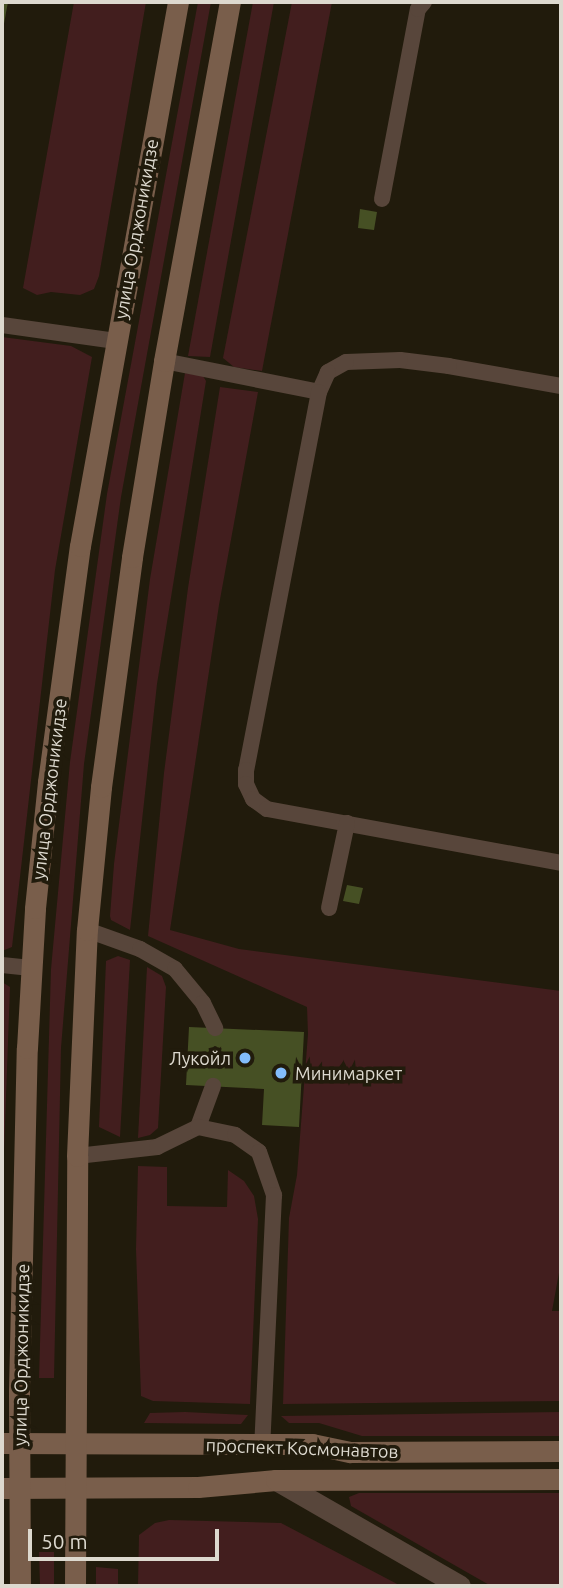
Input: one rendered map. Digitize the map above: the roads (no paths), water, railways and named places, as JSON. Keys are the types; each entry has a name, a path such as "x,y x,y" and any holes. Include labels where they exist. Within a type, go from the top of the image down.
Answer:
{"street":[{"name":"улица Орджоникидзе","path":"20,1586 10,1488 10,1443 31,968 48,782 65,650 116,341 178,2"},
{"path":"75,1586 77,1156 87,930 116,672 164,361 230,2"},
{"name":"проспект Космонавтов","path":"10,1443 312,1444 350,1452 561,1451"},
{"name":"проспект Космонавтов","path":"10,1488 198,1487 276,1480 561,1479"},
{"path":"276,1480 460,1586"}],"lane":[{"path":"382,200 418,9 424,2"},
{"path":"2,325 116,341"},
{"path":"561,386 400,360 346,362 328,372 319,393 246,769 246,784 253,799 267,809 561,863"},
{"path":"164,361 319,393"},
{"path":"329,908 347,823"},
{"path":"87,930 140,949 175,969 203,1003 215,1028"},
{"path":"2,965 31,968"},
{"path":"198,1127 213,1086"},
{"path":"77,1156 157,1147 198,1127 234,1135 260,1152 274,1195 262,1445"}],"place":[{"name":"Лукойл","path":"245,1058"},
{"name":"Минимаркет","path":"281,1073"}]}
